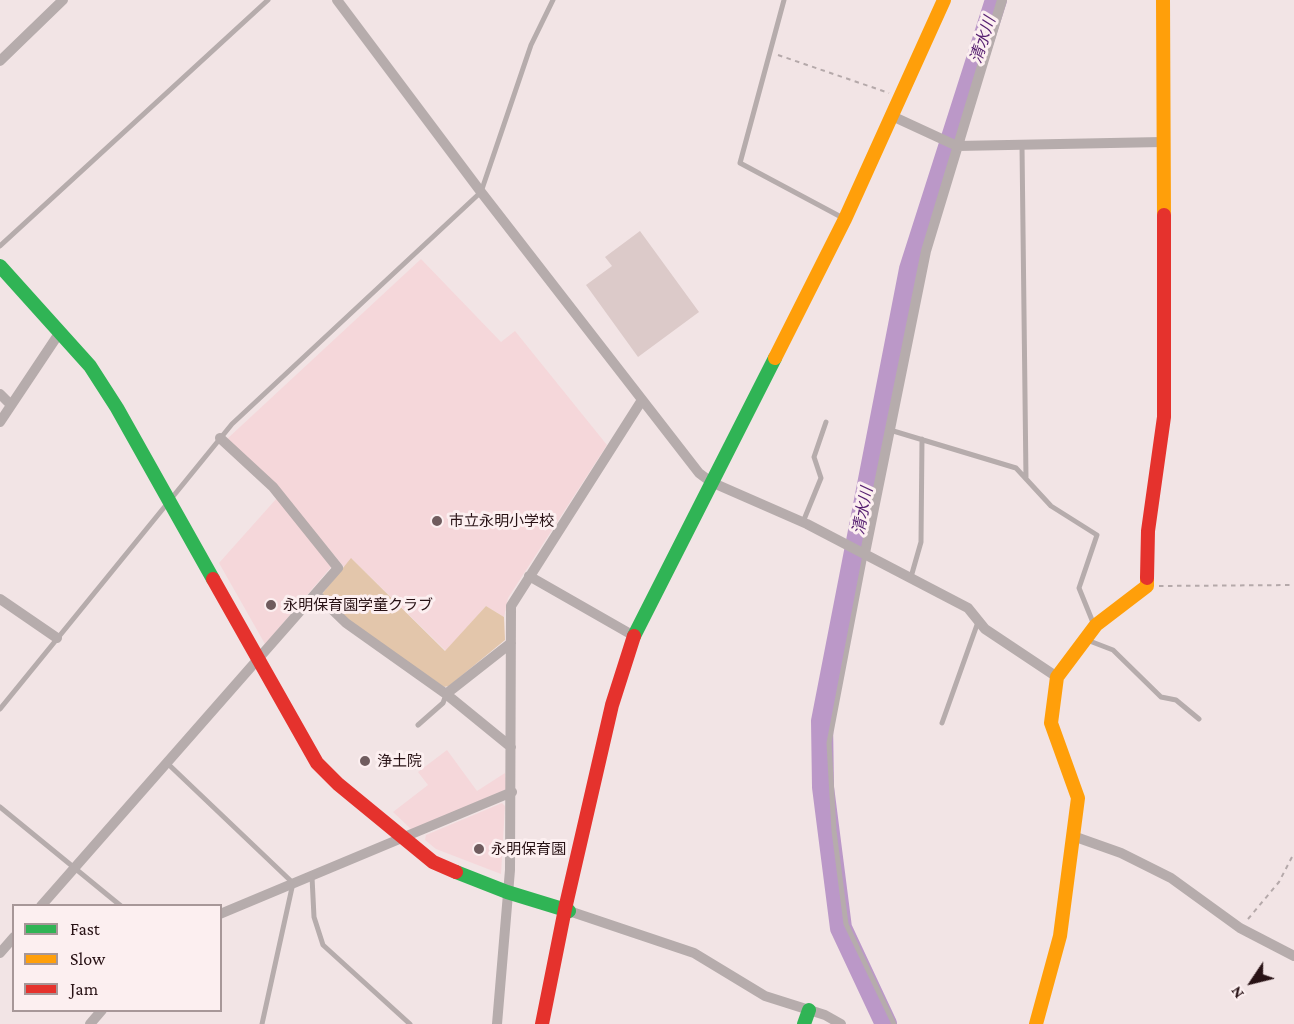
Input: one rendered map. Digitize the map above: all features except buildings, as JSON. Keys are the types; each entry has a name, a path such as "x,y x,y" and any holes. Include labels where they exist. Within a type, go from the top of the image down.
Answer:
{"street":[{"path":"0,61 63,0"},
{"path":"542,1024 612,705 634,636 844,219 944,0"},
{"path":"865,553 926,251 1002,0"},
{"path":"1036,1024 1060,936 1078,798 1051,723 1057,677 1087,640 1095,626 1147,586 1148,531 1164,417 1162,142 1164,0"},
{"path":"338,1 481,192 699,473 711,482 865,553 968,608 985,629 1057,677"},
{"path":"891,116 957,146 1162,142"},
{"path":"0,266 90,366 317,763 338,784 433,862 507,892 694,953 765,996 841,1024"},
{"path":"0,422 60,332"},
{"path":"0,394 11,405"},
{"path":"497,1024 512,792 511,606 642,400"},
{"path":"43,904 338,568 273,487 219,438"},
{"path":"529,576 634,636"},
{"path":"316,594 346,623 446,694 511,747"},
{"path":"0,599 57,638"},
{"path":"446,694 511,643"},
{"path":"222,913 512,792"},
{"path":"1073,836 1121,853 1171,878 1240,928 1294,956"},
{"path":"0,953 12,939"},
{"path":"804,1024 808,1010"},
{"path":"90,1024 101,1012"}],"lane":[{"path":"0,246 268,0"},
{"path":"0,709 168,499 232,424 481,192 531,45 553,0"},
{"path":"784,0 740,163 844,219"},
{"path":"1022,146 1026,479"},
{"path":"802,522 821,478 813,457 826,422"},
{"path":"890,430 1016,468 1051,506 1097,535 1079,588 1095,626"},
{"path":"910,577 921,542 922,440"},
{"path":"865,553 829,743 830,772 834,831 846,924 894,1024"},
{"path":"942,723 978,621"},
{"path":"1087,640 1113,650 1161,697 1176,700 1199,719"},
{"path":"418,724 443,703 446,694"},
{"path":"166,762 293,883 262,1024"},
{"path":"0,807 119,904"},
{"path":"312,875 314,917 323,945 410,1024"}],"path":[{"path":"770,52 900,96"},
{"path":"1147,586 1294,585"},
{"path":"1240,928 1279,882 1294,853"}],"shaded area":[{"path":"421,259 501,342 515,331 607,445 508,598 504,617 486,606 446,651 352,559 344,567 276,485 227,439"},
{"name":"永明保育園学童クラブ","path":"277,498 332,566 265,644 219,563"},
{"path":"351,558 445,651 486,606 504,617 505,640 449,686 444,687 350,622 322,594"},
{"path":"447,750 477,791 505,773 507,789 412,830 393,812 428,785 418,772"},
{"path":"502,803 505,806 501,874 436,849 425,840 426,835"}],"waterway":[{"name":"清水川","path":"886,1024 841,928 823,787 822,721 910,269 996,0"}],"traffic: fast":[{"path":"0,266 90,366 117,408 213,579"},
{"path":"634,636 775,358"},
{"path":"456,872 507,892 569,911"},
{"path":"804,1024 809,1010"}],"traffic: slow":[{"path":"775,358 845,219 944,0"},
{"path":"1163,0 1164,215"},
{"path":"1036,1024 1060,936 1078,798 1051,723 1057,677 1096,625 1147,586 1147,578"}],"traffic: jam":[{"path":"1147,578 1148,531 1164,417 1164,215"},
{"path":"213,579 317,763 338,784 433,862 456,872"},
{"path":"542,1024 565,909 612,705 634,636"}],"place":[{"name":"市立永明小学校","path":"437,521"},
{"name":"永明保育園学童クラブ","path":"271,605"},
{"name":"浄土院","path":"365,761"},
{"name":"永明保育園","path":"479,849"}]}
